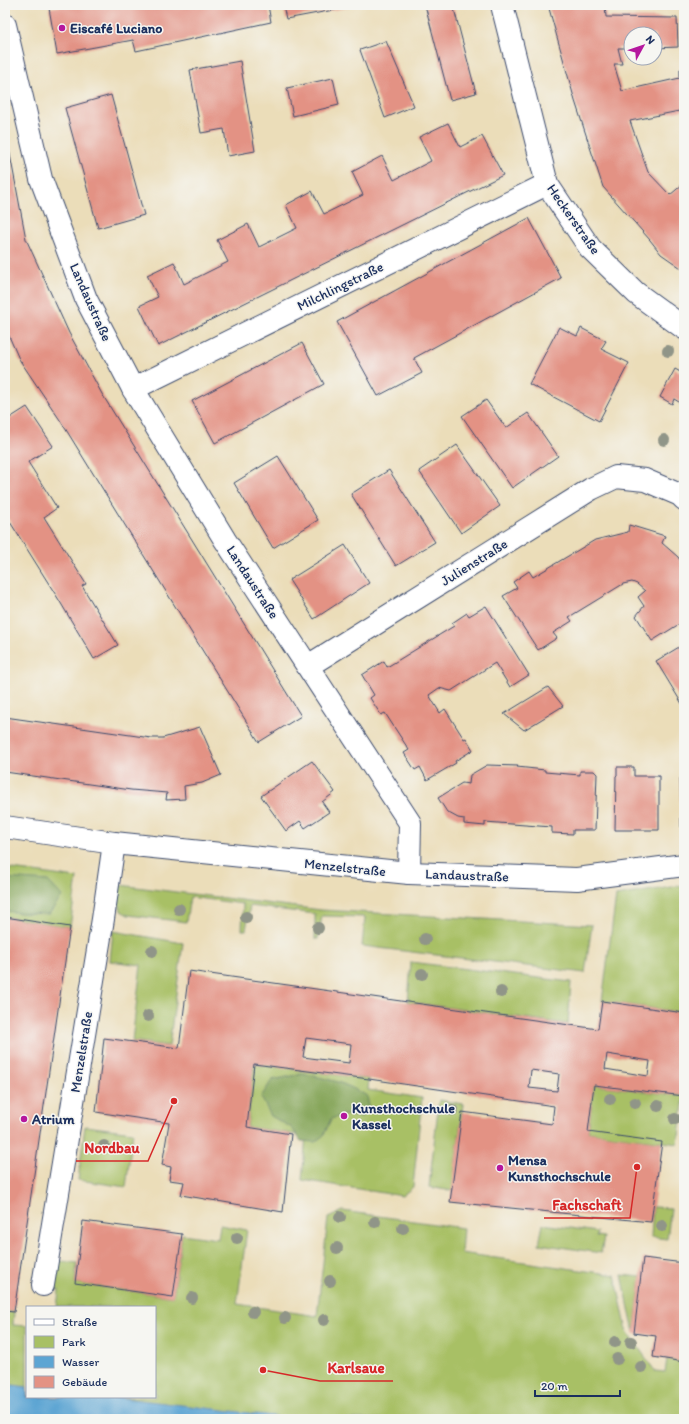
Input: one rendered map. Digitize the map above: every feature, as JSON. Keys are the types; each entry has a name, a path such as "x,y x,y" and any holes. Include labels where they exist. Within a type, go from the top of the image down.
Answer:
{"street":[{"name":"Heckerstraße","path":"502,5 547,184 590,248 636,293 684,328"},
{"name":"Landaustraße","path":"5,25 41,179 86,299 133,388 225,540 410,823 409,873 577,879 684,864"},
{"name":"Milchlingstraße","path":"133,388 547,184"},
{"name":"Julienstraße","path":"308,666 591,489 616,477 645,480 680,495 684,499"},
{"name":"Menzelstraße","path":"5,827 114,843 409,873"},
{"name":"Menzelstraße","path":"43,1285 114,843"}],"green space":[{"path":"5,868 77,878 70,927 5,917"},
{"path":"5,878 48,881 62,896 49,914 5,911"},
{"path":"120,885 321,910 592,925 585,973 362,946 365,917 322,916 318,939 315,939 315,914 250,906 246,930 242,930 243,904 190,897 186,922 128,915 121,911 118,900"},
{"path":"684,885 684,1013 602,1001 616,896"},
{"path":"113,931 183,943 169,1046 132,1041 141,965 110,961"},
{"path":"411,962 571,982 568,1024 408,1002"},
{"path":"254,1064 369,1079 368,1090 422,1098 413,1187 402,1196 302,1180 306,1136 247,1127"},
{"path":"302,1074 327,1079 351,1087 367,1096 369,1107 361,1117 343,1115 331,1119 324,1135 315,1142 301,1141 292,1128 271,1116 261,1097 272,1080"},
{"path":"594,1085 684,1096 678,1144 588,1132"},
{"path":"439,1100 463,1104 452,1191 429,1187"},
{"path":"85,1126 133,1132 126,1187 78,1180"},
{"path":"653,1207 671,1208 667,1239 651,1237"},
{"path":"343,1211 463,1228 461,1253 615,1275 627,1331 655,1371 665,1372 667,1359 684,1362 684,1419 5,1419 5,1311 14,1312 13,1325 26,1326 26,1398 156,1398 156,1306 57,1306 59,1290 49,1288 53,1260 77,1263 75,1283 173,1297 182,1234 218,1239 220,1225 247,1230 237,1304 317,1316 328,1218"},
{"path":"543,1224 597,1232 596,1236 604,1237 601,1253 539,1244"},
{"path":"622,1275 641,1277 634,1333"}],"water":[{"path":"5,1384 26,1387 26,1398 123,1398 298,1419 5,1419"}],"building":[{"path":"65,5 268,5 271,22 136,51 133,40 57,54 49,8"},
{"path":"283,5 355,5 355,6 286,19"},
{"path":"425,5 453,5 476,93 450,100"},
{"path":"548,5 605,5 606,17 677,18 678,47 663,48 663,26 623,26 623,48 618,48 622,64 614,64 622,91 680,78 680,69 684,69 684,110 630,121 648,172 670,195 683,184 684,185 684,270 661,254 603,187 575,101"},
{"path":"386,41 414,106 385,118 360,50"},
{"path":"240,61 255,151 228,156 224,129 201,133 190,70"},
{"path":"333,78 339,105 293,116 287,88"},
{"path":"111,95 144,215 98,228 65,108"},
{"path":"448,123 460,147 482,136 503,175 158,346 139,306 158,297 147,275 174,262 184,284 228,262 217,240 248,224 259,247 297,228 286,205 312,191 324,214 363,195 352,172 382,156 394,180 431,161 419,137"},
{"path":"5,144 8,144 26,239 69,333 102,394 301,716 259,742 60,420 19,359 5,327"},
{"path":"529,218 561,278 414,358 422,373 378,396 337,322"},
{"path":"559,327 577,336 581,328 606,341 601,349 629,363 599,421 529,384"},
{"path":"302,343 324,384 215,443 192,401"},
{"path":"675,369 684,374 684,405 674,399 672,404 660,397"},
{"path":"486,400 506,428 528,413 558,456 512,488 462,416"},
{"path":"27,407 53,446 28,462 57,508 44,517 86,584 82,586 118,645 94,659 5,514 5,421"},
{"path":"457,445 500,506 461,533 419,471"},
{"path":"278,456 318,520 273,548 234,483"},
{"path":"389,470 435,542 396,566 351,494"},
{"path":"629,525 665,536 662,543 678,557 684,566 684,621 652,641 636,616 644,606 638,597 645,591 637,584 632,582 623,584 569,617 572,621 553,633 557,638 538,650 503,596 517,588 513,582 529,571 533,577 595,540 628,532"},
{"path":"345,545 369,583 314,619 289,580"},
{"path":"486,606 529,675 510,687 495,663 451,691 439,688 429,695 440,713 445,709 464,739 466,738 473,750 455,761 456,763 427,780 420,767 415,770 404,753 409,750 385,713 381,715 370,698 374,695 362,675 384,661 387,667 454,626 452,623 467,613 469,616"},
{"path":"684,644 684,707 656,661"},
{"path":"548,687 563,706 524,730 504,714"},
{"path":"5,717 151,738 163,738 200,727 221,775 202,783 184,786 185,799 166,800 167,793 131,790 5,772"},
{"path":"312,761 335,792 322,802 329,812 305,828 300,821 286,831 261,796"},
{"path":"487,765 518,766 517,767 545,770 545,772 580,775 580,771 594,771 597,774 595,830 573,830 573,834 552,833 552,827 485,822 485,826 464,824 464,819 458,818 447,812 438,798 462,783 469,784 470,775"},
{"path":"617,767 634,767 634,776 659,776 659,830 615,830"},
{"path":"680,778 684,778 684,827 681,827"},
{"name":"Atrium","path":"5,917 70,927 14,1312 5,1311"},
{"path":"189,971 598,1029 602,1001 684,1013 684,1096 594,1085 588,1132 662,1142 651,1222 450,1202 462,1112 552,1124 554,1106 254,1064 247,1127 291,1134 283,1212 181,1195 184,1182 169,1180 171,1167 162,1165 169,1123 96,1112 104,1038 179,1048","holes":["306,1038 351,1044 349,1063 303,1057","607,1054 650,1061 648,1076 605,1069","531,1070 559,1074 557,1091 529,1088"]},
{"path":"83,1221 182,1234 173,1297 75,1283"},
{"path":"643,1258 684,1263 684,1362 653,1357 656,1336 634,1333"}],"place":[{"name":"Eiscafé Luciano","path":"62,28"},
{"name":"Nordbau","path":"174,1101"},
{"name":"Kunsthochschule Kassel","path":"344,1116"},
{"name":"Atrium","path":"24,1119"},
{"name":"Fachschaft","path":"637,1167"},
{"name":"Mensa Kunsthochschule","path":"500,1168"},
{"name":"Karlsaue","path":"263,1370"}]}
